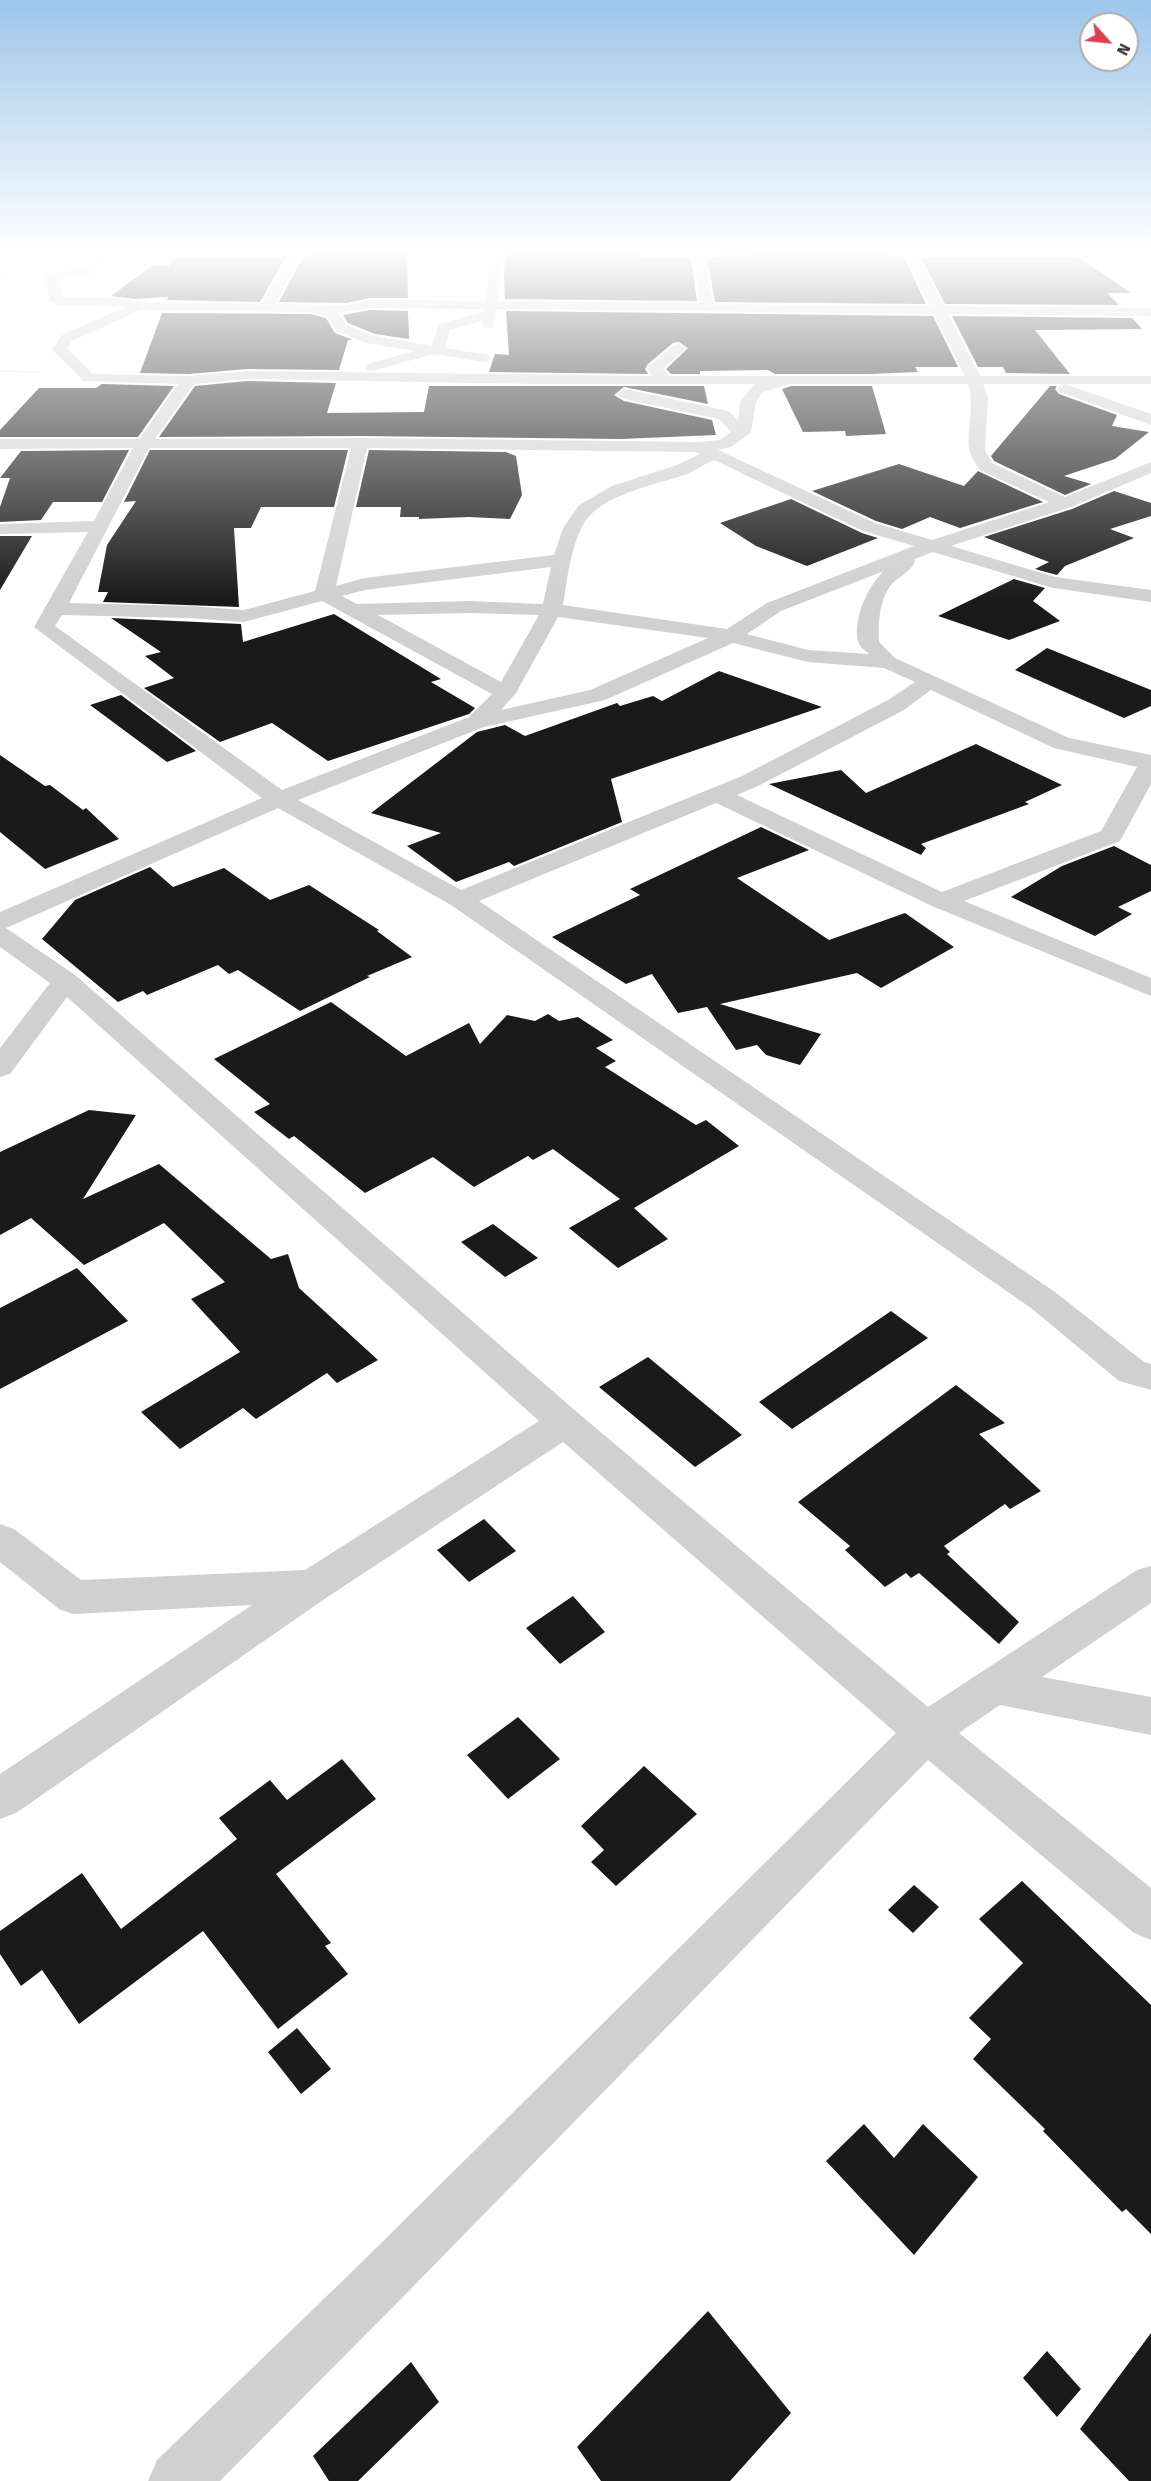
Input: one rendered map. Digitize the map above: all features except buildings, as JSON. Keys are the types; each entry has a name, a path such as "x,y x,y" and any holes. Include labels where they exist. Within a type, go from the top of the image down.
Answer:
{"street":[{"path":"77,367 89,378 189,380 247,375 537,380 1151,380"},
{"path":"312,377 374,367"},
{"path":"488,367 490,379"},
{"path":"657,367 654,369 666,380"},
{"path":"967,367 980,397 977,450 986,466 1065,502"},
{"path":"189,380 144,443 56,609 44,627 279,799 460,900 1043,1300 1132,1372 1151,1377"},
{"path":"537,380 600,388 724,415 740,432"},
{"path":"0,444 360,443 706,450 725,444 746,429 748,402 758,388 801,380"},
{"path":"1037,380 1117,406 1151,420"},
{"path":"324,594 360,443"},
{"path":"706,450 869,527 925,549 1053,582 1151,596"},
{"path":"477,722 505,693 552,610 562,560 572,528 585,509 618,490 683,469 706,450"},
{"path":"0,922 279,799 477,722 597,695 731,636 774,607 925,549 1065,502 1151,467"},
{"path":"0,529 99,526"},
{"path":"925,549 882,584 868,616 869,643 888,662 1062,743 1151,763 1111,836 941,901"},
{"path":"56,609 188,612 244,616 364,584 562,560"},
{"path":"324,594 505,693"},
{"path":"351,610 470,607 552,610 731,636 808,656 888,662"},
{"path":"460,900 718,795 896,705 929,682"},
{"path":"718,795 941,901 1151,988"},
{"path":"0,935 64,981 565,1424 926,1732 1151,1917"},
{"path":"0,1068 64,981"},
{"path":"1,1799 312,1586 565,1424"},
{"path":"0,1540 74,1597 312,1586"},
{"path":"178,2481 926,1732 1151,1582"},
{"path":"994,1686 1151,1716"}]}
